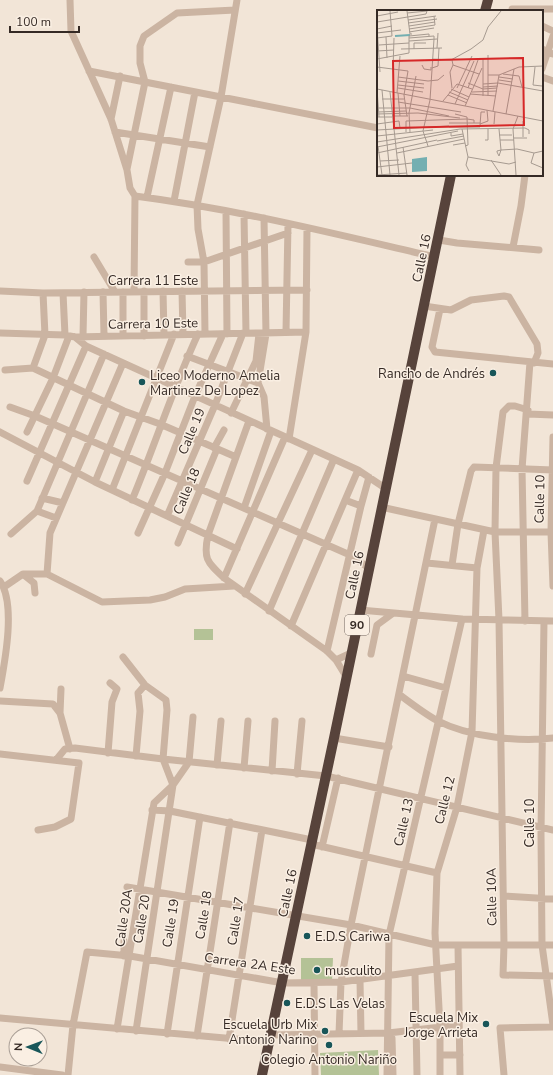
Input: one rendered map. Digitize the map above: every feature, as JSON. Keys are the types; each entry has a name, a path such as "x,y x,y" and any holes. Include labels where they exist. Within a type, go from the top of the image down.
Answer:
{"highway":[{"path":"485,10 488,0"},
{"name":"Calle 16","path":"262,1075 347,678 385,488 433,308 435,257 445,241 451,176"}],"street":[{"path":"70,0 71,31 111,119 127,170 130,188 135,196 134,291"},
{"path":"132,500 147,465 160,424 187,356 201,334 204,291 204,262 198,229 197,205 221,97 236,0"},
{"path":"514,0 512,10 553,9"},
{"path":"127,170 145,82 140,63 140,46 144,36 177,13 235,10"},
{"path":"543,26 553,31"},
{"path":"543,66 553,36"},
{"path":"89,71 377,128"},
{"path":"111,119 120,76"},
{"path":"543,77 553,81"},
{"path":"147,197 170,87"},
{"path":"174,201 195,92"},
{"path":"115,132 210,147"},
{"path":"513,247 525,176"},
{"path":"135,196 174,201 264,218 435,257"},
{"path":"138,533 165,473 195,396 225,334 227,291 226,211"},
{"name":"Calle 19","path":"167,516 245,333 244,214"},
{"path":"244,508 269,430 264,397 258,383 263,334 265,291 264,218"},
{"path":"286,332 288,224"},
{"path":"224,578 260,495 287,438 306,332 308,228"},
{"path":"188,262 204,262 288,234"},
{"path":"445,241 539,250"},
{"path":"94,257 115,292"},
{"name":"Carrera 11 Este","path":"0,291 63,293 307,290"},
{"path":"144,291 144,336"},
{"path":"163,291 164,335"},
{"path":"182,291 183,333"},
{"path":"83,336 84,292"},
{"path":"103,292 104,335"},
{"path":"123,292 123,336"},
{"path":"33,368 45,334 43,293"},
{"path":"27,432 53,378 70,336 63,293"},
{"path":"525,621 522,469 532,363 538,353 537,344 509,298 504,296 471,300 453,310 433,308 432,347 435,352 532,363 553,364"},
{"name":"Carrera 10 Este","path":"0,333 70,336 144,336 183,333 263,334 306,332"},
{"path":"112,490 174,334"},
{"path":"70,336 86,346 358,470 385,488"},
{"path":"27,481 86,346"},
{"path":"11,534 37,511 72,433 104,354"},
{"path":"187,356 258,383"},
{"path":"231,413 248,379 259,362"},
{"path":"47,574 50,533 124,363"},
{"path":"5,370 33,368 124,411 160,424 236,457"},
{"name":"Calle 10A","path":"528,412 515,406 509,406 503,412 496,468 495,532 499,620 504,896 503,975 550,976"},
{"path":"10,407 35,416 90,442 125,455 253,512 350,556 369,568"},
{"path":"95,482 124,411"},
{"path":"528,412 553,414"},
{"path":"249,421 208,535 205,552 210,564 224,578 327,651 336,660 347,678"},
{"name":"Calle 18","path":"178,543 224,430"},
{"path":"0,432 76,473 237,549"},
{"name":"Calle 10","path":"553,437 553,586"},
{"path":"245,594 279,524 312,450"},
{"path":"269,611 334,459"},
{"path":"452,565 458,524 471,471 474,467 552,470"},
{"path":"291,626 358,470"},
{"path":"327,651 369,477"},
{"path":"250,490 260,495"},
{"path":"42,498 62,503"},
{"path":"345,500 361,506"},
{"path":"381,507 495,532 552,532"},
{"path":"37,511 56,518"},
{"path":"339,1034 341,982 351,925 404,676 435,519"},
{"name":"Calle 12","path":"440,1075 440,1027 436,945 437,873 456,807 472,732 477,568 484,530"},
{"path":"427,563 477,568"},
{"path":"23,574 34,583 35,593"},
{"path":"0,688 5,663 7,625 7,602 2,584 23,574 47,574 102,602 150,600 165,597 185,589 234,586"},
{"path":"360,610 392,614 475,620 553,621"},
{"path":"371,654 377,625 392,614"},
{"name":"Calle 13","path":"387,1075 386,1038 388,1033 389,935 462,619"},
{"name":"Calle 10","path":"544,621 541,827 542,945 550,976 553,1026"},
{"path":"336,660 351,653"},
{"path":"123,657 145,685 166,700 167,705 163,759 173,785"},
{"path":"404,676 446,688"},
{"path":"108,753 112,702 117,689 110,683"},
{"path":"136,756 140,711 138,693 145,685"},
{"path":"61,689 60,713 70,749"},
{"path":"400,695 438,721 472,732 501,738 553,738"},
{"path":"0,701 54,704 60,713"},
{"path":"193,717 189,762 173,785 155,801 152,810 170,811 230,822 311,842 322,847 437,873"},
{"path":"217,765 221,721"},
{"path":"244,768 248,721"},
{"path":"272,771 275,721"},
{"path":"297,774 302,721"},
{"path":"334,738 388,747"},
{"path":"56,760 65,749 70,749 326,776 553,830"},
{"path":"0,754 79,763 72,819 55,827 38,830"},
{"path":"322,847 338,778"},
{"name":"Calle 20","path":"136,1031 173,785"},
{"name":"Calle 20A","path":"117,1029 127,956 140,890 152,810"},
{"name":"Calle 19","path":"167,1034 176,964 200,816"},
{"name":"Calle 18","path":"197,1036 206,969 230,822"},
{"name":"Calle 17","path":"229,1039 262,830"},
{"path":"127,887 351,925 436,945 553,945"},
{"path":"504,896 553,899"},
{"path":"124,941 127,956"},
{"path":"458,945 460,1075"},
{"name":"Carrera 2A Este","path":"73,1024 87,952 127,956 282,983 341,982 388,977 458,966"},
{"path":"414,973 417,1075"},
{"path":"360,980 361,1033"},
{"path":"314,983 315,1075"},
{"path":"0,1018 229,1039 388,1033 416,1028 459,1025"},
{"path":"68,1075 73,1024"},
{"path":"504,1075 500,1028 553,1026"},
{"name":"Calle 13","path":"388,1033 392,1038 393,1075"},
{"path":"440,1056 460,1055"},
{"path":"0,1067 62,1075"}],"green space":[{"path":"194,629 213,629 213,640 194,640"},
{"name":"musculito","path":"301,958 333,958 332,982 301,982"},
{"path":"378,1050 379,1075 321,1075 320,1053"}],"place":[{"name":"Rancho de Andrés","path":"493,373"},
{"name":"Liceo Moderno Amelia Martinez De Lopez","path":"142,382"},
{"name":"E.D.S Cariwa","path":"307,936"},
{"name":"musculito","path":"317,970"},
{"name":"E.D.S Las Velas","path":"287,1003"},
{"name":"Escuela Mix Jorge Arrieta","path":"486,1024"},
{"name":"Escuela Urb Mix Antonio Narino","path":"325,1031"},
{"name":"Colegio Antonio Nariño","path":"329,1045"}]}
